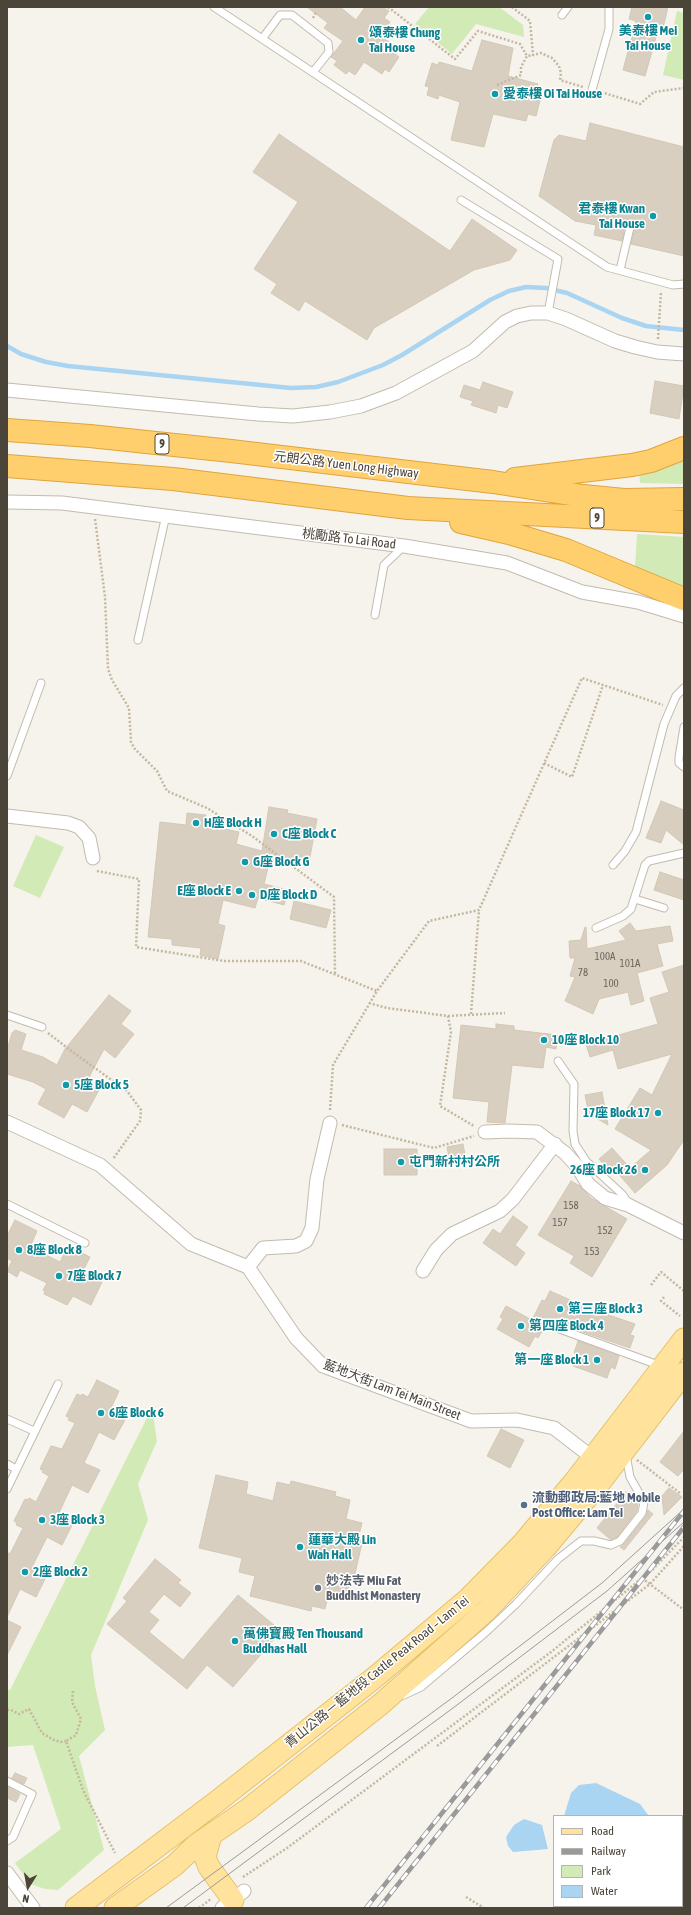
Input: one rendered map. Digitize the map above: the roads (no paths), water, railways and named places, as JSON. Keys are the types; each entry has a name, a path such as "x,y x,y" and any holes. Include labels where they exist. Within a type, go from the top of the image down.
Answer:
{"highway":[{"name":"元朗公路 Yuen Long Highway","path":"7,430 90,436 493,482 562,494 617,499 684,499"},
{"name":"9","path":"493,482 614,468 651,461 684,448"},
{"name":"9","path":"7,466 172,479 408,508 684,522"},
{"path":"408,508 509,533 566,550 684,599"}],"main road":[{"name":"青山公路－藍地段 Castle Peak Road – Lam Tei","path":"76,1908 215,1803 418,1642 468,1598 523,1543 593,1458 684,1339"},
{"name":"青山公路－藍地段 Castle Peak Road – Lam Tei","path":"116,1908 175,1864 186,1853 277,1787 381,1704 486,1610 533,1562 633,1451 684,1373"},
{"path":"211,1835 205,1856 209,1867 231,1895"},
{"path":"175,1864 209,1867"}],"street":[{"path":"7,390 258,414 293,416 330,412 361,406 396,393 474,351 505,322 517,316 549,309 566,319 622,343 657,352 684,354"},
{"name":"桃勵路 To Lai Road","path":"7,502 62,503 166,515 404,546 507,563 582,592 638,602 684,616"},
{"path":"7,816 68,823 79,827 89,838 93,858"},
{"path":"7,1122 100,1165 191,1244 248,1267 263,1248 296,1246 306,1241 312,1228 317,1179 330,1123"},
{"path":"485,1132 537,1132 555,1144 577,1166 588,1184 605,1198 628,1206 684,1233"},
{"path":"422,1271 436,1250 452,1234 500,1211 513,1199 555,1144"},
{"name":"藍地大街 Lam Tei Main Street","path":"248,1267 296,1338 323,1366 471,1421 517,1420 554,1428 593,1458"},
{"path":"7,1873 34,1908"}],"lane":[{"path":"214,7 607,267 673,285 684,284"},
{"path":"562,15 568,7"},
{"path":"592,90 609,29 609,7"},
{"path":"262,39 280,15 292,15 328,43 329,52 313,72"},
{"path":"461,200 558,259 549,309"},
{"path":"620,270 631,223"},
{"path":"138,640 166,515"},
{"path":"375,615 384,565 404,546"},
{"path":"7,776 41,683"},
{"path":"613,865 625,851 636,832 664,724 676,696 684,688"},
{"path":"684,727 679,757 679,763 684,766"},
{"path":"596,928 623,916 631,908 645,865 649,861 684,853"},
{"path":"634,899 664,908"},
{"path":"7,1015 42,1027"},
{"path":"558,1061 574,1084 573,1131 575,1144 586,1161 622,1194 627,1201 628,1206"},
{"path":"7,1204 85,1243"},
{"path":"554,1327 663,1366"},
{"path":"7,1489 58,1384"},
{"path":"7,1419 34,1431"},
{"path":"381,1704 421,1687 486,1632 516,1604 558,1559 581,1541 594,1541 611,1545 620,1541 642,1513 644,1502 630,1477 627,1460 633,1451"},
{"path":"7,1464 16,1469"},
{"path":"7,1780 32,1794 13,1837 7,1841"}],"water":[{"path":"596,1783 640,1804 648,1815 564,1815 571,1793 579,1785"},
{"path":"524,1819 542,1825 548,1849 513,1852 508,1846 506,1837 514,1825"}],"waterway":[{"path":"7,346 21,354 46,362 68,366 291,388 316,387 338,382 383,365 402,355 490,300 509,291 526,287 546,288 567,293 622,318 646,326 684,330"}],"tram line":[{"path":"166,1908 452,1698 602,1583 684,1509"},
{"path":"183,1908 457,1705 607,1591 684,1522"}],"railway":[{"path":"366,1908 684,1511"},
{"path":"379,1908 684,1527"}],"place":[{"name":"美泰樓 Mei Tai House","path":"648,17"},
{"name":"頌泰樓 Chung Tai House","path":"361,40"},
{"name":"愛泰樓 Oi Tai House","path":"495,94"},
{"name":"君泰樓 Kwan Tai House","path":"653,216"},
{"name":"H座 Block H","path":"196,823"},
{"name":"C座 Block C","path":"274,834"},
{"name":"G座 Block G","path":"245,862"},
{"name":"E座 Block E","path":"239,891"},
{"name":"D座 Block D","path":"252,895"},
{"name":"10座 Block 10","path":"544,1040"},
{"name":"5座 Block 5","path":"66,1085"},
{"name":"17座 Block 17","path":"658,1113"},
{"name":"屯門新村村公所","path":"401,1162"},
{"name":"26座 Block 26","path":"645,1170"},
{"name":"8座 Block 8","path":"19,1250"},
{"name":"7座 Block 7","path":"59,1276"},
{"name":"第三座 Block 3","path":"560,1309"},
{"name":"第四座 Block 4","path":"521,1326"},
{"name":"第一座 Block 1","path":"597,1360"},
{"name":"6座 Block 6","path":"101,1413"},
{"name":"流動郵政局:藍地 Mobile Post Office: Lam Tei","path":"524,1505"},
{"name":"3座 Block 3","path":"42,1520"},
{"name":"蓮華大殿 Lin Wah Hall","path":"300,1547"},
{"name":"2座 Block 2","path":"25,1572"},
{"name":"妙法寺 Miu Fat Buddhist Monastery","path":"318,1588"},
{"name":"萬佛寶殿 Ten Thousand Buddhas Hall","path":"235,1641"}]}
